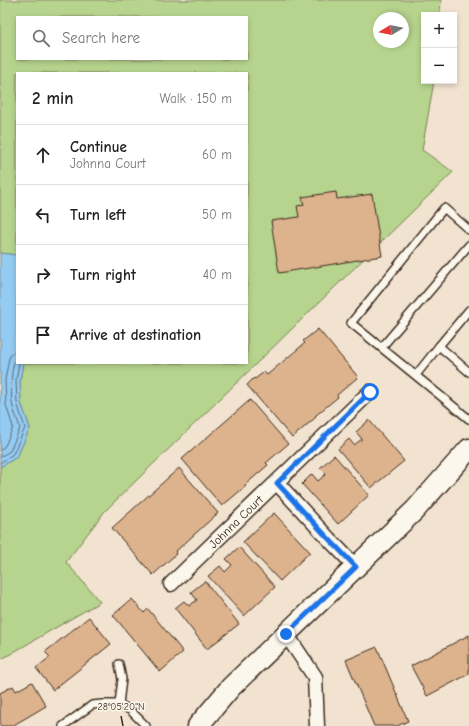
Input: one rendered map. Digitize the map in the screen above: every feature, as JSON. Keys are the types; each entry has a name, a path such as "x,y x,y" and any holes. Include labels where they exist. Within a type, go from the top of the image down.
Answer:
{"street":[{"name":"Johnna Court","path":"171,584 370,392"},
{"path":"198,726 231,687 415,510 469,449"},
{"path":"277,483 356,567"},
{"path":"286,634 315,677 317,726"}],"lane":[{"path":"469,230 444,208 351,323 469,420"},
{"path":"382,347 469,245"},
{"path":"416,375 469,310"},
{"path":"439,346 469,372"},
{"path":"119,664 122,679 119,704"},
{"path":"62,726 92,705 102,704 119,704 130,710 146,726"}],"green space":[{"path":"0,0 441,0 440,12 421,12 421,84 433,84 422,150 453,172 105,511 66,562 100,602 0,660 0,467 17,457 30,428 21,403 20,380 23,364 248,364 248,72 16,72 16,255 0,253"}],"water":[{"path":"0,253 16,255 16,364 23,364 20,380 21,403 30,428 17,457 0,467"}],"building":[{"path":"336,192 337,199 372,194 382,256 279,273 271,221 299,217 297,206 304,205 302,197"},
{"path":"318,329 358,377 292,438 247,385 254,378 255,379 264,372 267,375 305,343 303,341"},
{"path":"250,400 288,444 266,463 268,465 245,485 246,486 222,506 182,459"},
{"path":"369,420 404,461 371,488 338,449 349,439 354,445 362,439 356,432"},
{"path":"334,455 369,495 338,524 302,484 312,474 318,481 326,474 320,468"},
{"path":"179,468 218,513 175,552 176,554 153,575 112,528"},
{"path":"274,513 310,552 280,581 243,542"},
{"path":"239,547 275,587 244,616 208,576 220,566 225,572 232,565 226,559"},
{"path":"205,581 239,624 207,649 175,608 184,601 189,606 197,600 191,592"},
{"path":"132,599 144,613 148,609 183,652 160,672 113,615"},
{"path":"89,617 111,644 53,690 36,668 50,657 45,652"},
{"path":"469,635 469,674 427,696 411,666"},
{"path":"377,647 408,721 397,726 374,726 346,660"},
{"path":"32,682 46,706 12,726 0,726 0,693 13,686 16,691"}],"route":[{"path":"286,634 356,567 277,483 370,392"}]}
